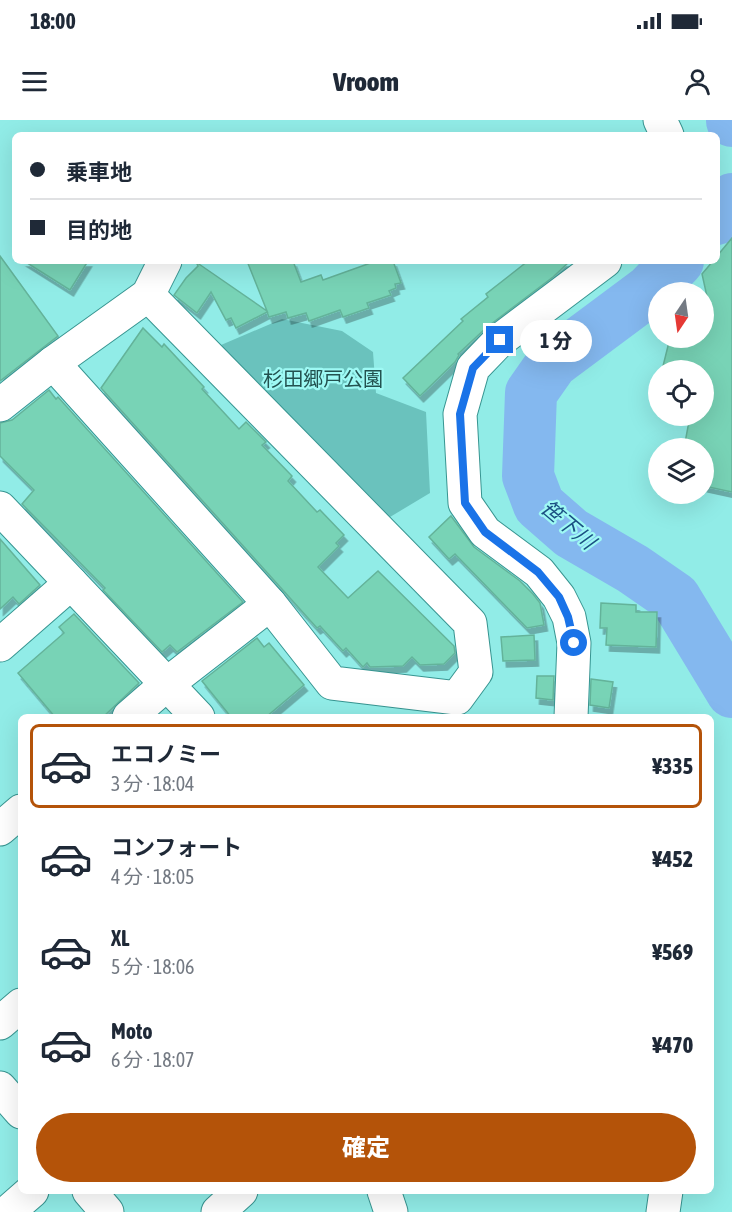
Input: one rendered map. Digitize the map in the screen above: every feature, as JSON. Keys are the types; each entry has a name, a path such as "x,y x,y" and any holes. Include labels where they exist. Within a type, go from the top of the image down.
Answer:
{"street":[{"path":"0,405 53,363 148,295 164,264"},
{"path":"571,714 574,643 568,617 559,597 538,572 485,532 465,503 460,414 473,368 500,340 601,264"},
{"path":"53,363 270,604 332,683 457,698 476,672 470,622 148,295"},
{"path":"0,508 195,714"},
{"path":"0,645 71,583"},
{"path":"132,714 167,684 270,604"},
{"path":"0,829 18,814"},
{"path":"0,1023 18,1008"},
{"path":"0,1088 18,1109"},
{"path":"8,1212 29,1194"},
{"path":"91,1194 106,1212"},
{"path":"218,1212 239,1194"},
{"path":"385,1194 391,1212"},
{"path":"663,1212 666,1194"}],"green space":[{"name":"杉田郷戸公園","path":"282,319 342,331 373,352 376,393 426,412 430,493 385,520 221,345"}],"building":[{"path":"732,238 732,492 714,488 714,438 686,438 688,426 714,426 714,360 664,360 668,348 714,348 714,282 704,282 702,274 710,264 720,264 720,252"},
{"path":"0,256 58,336 0,381"},
{"path":"29,264 86,264 70,290"},
{"path":"199,264 267,311 248,264 294,264 301,282 321,275 323,280 368,264 394,264 401,283 395,284 396,288 389,291 391,295 367,303 369,308 343,317 340,310 309,321 306,313 288,318 286,312 269,317 267,312 236,328 231,318 226,320 211,292 197,313 174,295"},
{"path":"524,264 567,264 487,327 458,354 455,362 420,396 403,378 463,321 461,319 488,297 486,294"},
{"path":"143,328 162,347 164,344 239,429 246,422 266,442 262,445 292,476 288,481 317,512 320,510 344,535 336,543 339,546 318,567 348,598 378,571 454,646 455,653 444,664 420,665 412,657 403,666 370,667 367,663 363,667 346,648 343,651 320,626 317,628 101,388"},
{"path":"49,390 56,399 58,397 243,602 177,652 170,645 162,652 103,590 105,588 22,504 34,490 0,456 0,423 12,420"},
{"path":"451,516 474,547 520,581 533,594 540,603 544,625 527,628 455,554 449,559 429,537"},
{"path":"0,539 40,585 19,604 13,597 0,609"},
{"path":"601,603 636,605 636,612 657,612 656,647 606,645 607,628 600,628"},
{"path":"74,614 139,683 106,714 52,714 18,673 64,633 59,627"},
{"path":"534,635 535,660 503,661 501,637"},
{"path":"257,638 264,647 269,643 304,685 270,714 229,714 202,681"},
{"path":"537,676 554,676 553,700 536,698"},
{"path":"591,679 613,682 609,708 590,705"}],"waterway":[{"name":"笹下川","path":"720,215 732,199"},
{"name":"笹下川","path":"675,264 650,290 552,363 531,393 528,476 539,505 571,533 633,569 675,598 732,692"}],"route":[{"path":"500,340 473,368 460,414 465,503 485,532 538,572 559,597 568,617 574,643"}]}
